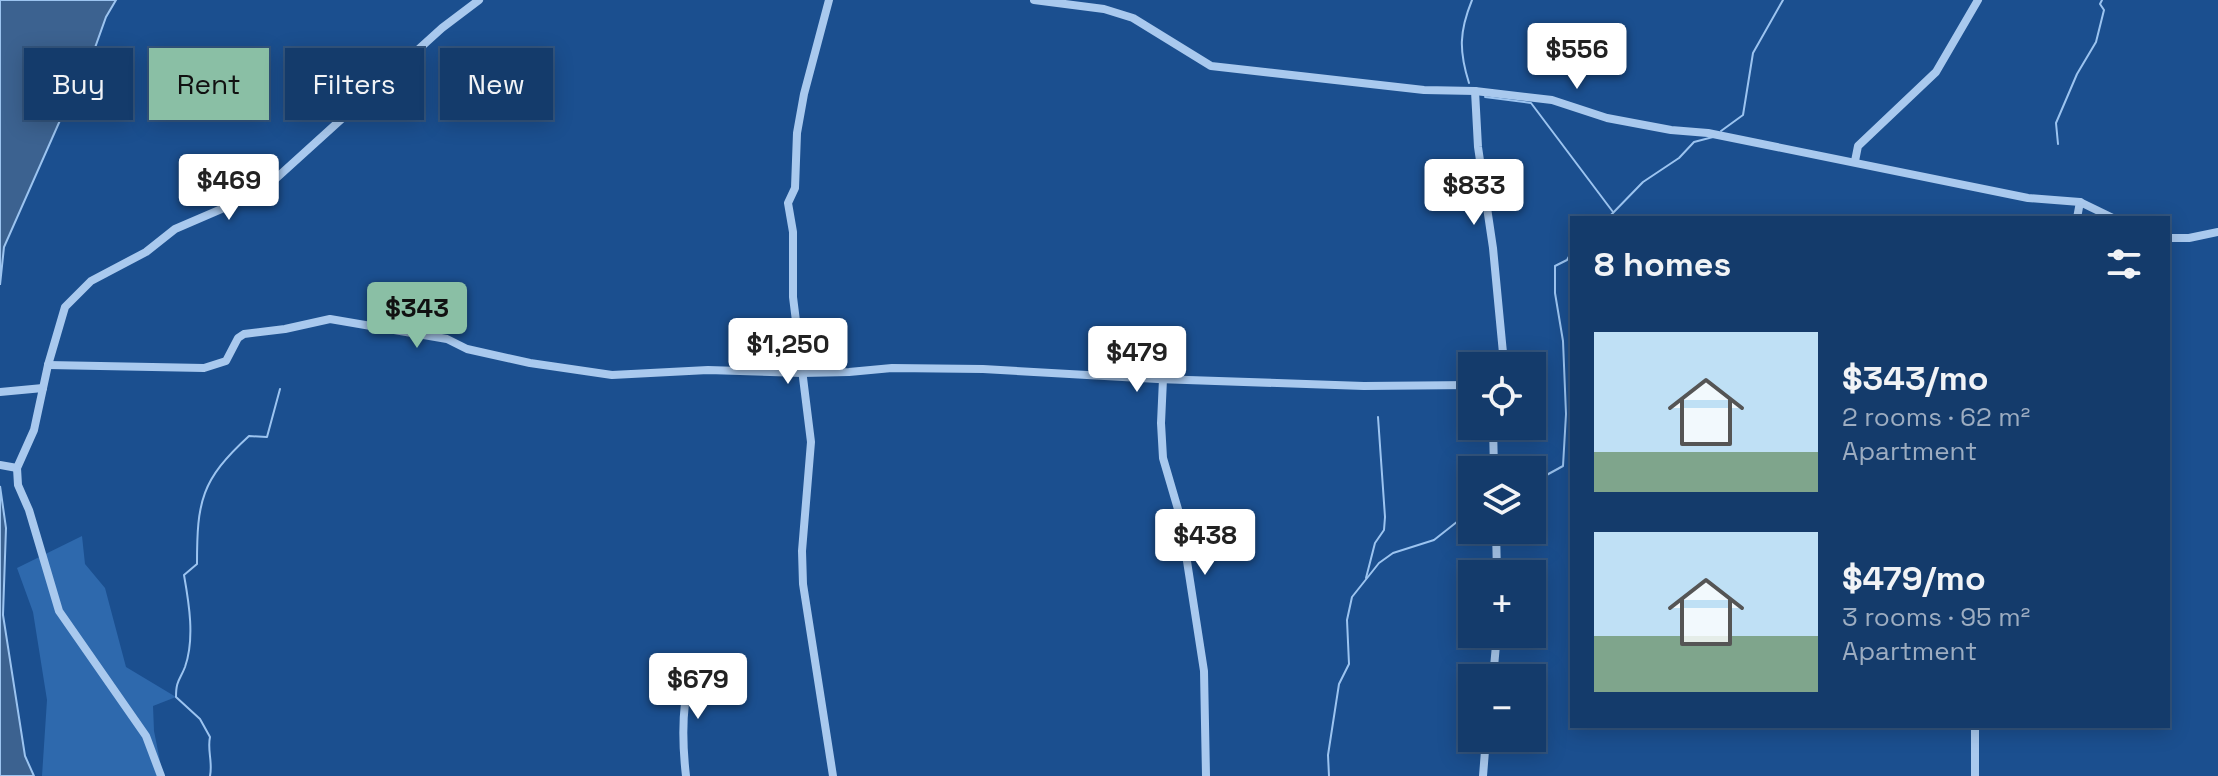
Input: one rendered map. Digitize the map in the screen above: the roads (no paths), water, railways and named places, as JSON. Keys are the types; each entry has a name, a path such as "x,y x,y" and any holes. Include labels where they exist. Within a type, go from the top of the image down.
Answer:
{"street":[{"path":"161,776 146,736 59,611 29,510 18,485 17,468 29,445 65,307 91,281 146,252 175,229 261,192 442,28 479,0"},
{"path":"829,0 804,94 797,133 795,188 788,203 793,232 793,297 811,442 802,551 803,584 833,776"},
{"path":"1034,0 1104,9 1133,18 1211,66 1424,90 1475,91 1552,100 1607,118 1671,130 1708,133 2028,198 2080,202 2109,216"},
{"path":"1855,161 1858,146 1936,72 1978,0"},
{"path":"1475,91 1478,147 1493,248 1503,352"},
{"path":"2077,216 2080,202"},
{"path":"2170,238 2218,232"},
{"path":"48,365 218,366 226,361 238,338 244,334 330,319 447,339 467,349 530,363 612,375 722,370 802,373 892,368 983,369 1364,386 1458,385"},
{"path":"1163,379 1163,458 1180,516 1204,671 1206,776"},
{"path":"1,392 43,388"},
{"path":"2,465 17,468"},
{"path":"684,663 685,701 681,727 686,776"},
{"path":"1975,728 1975,776"},
{"path":"1483,776 1485,752"}],"waterway":[{"path":"1469,83 1462,42 1472,0"},
{"path":"1721,131 1743,115 1753,53 1783,0"},
{"path":"2058,144 2056,123 2077,74 2096,42 2104,10 2100,4 2102,0"},
{"path":"1485,97 1531,103 1613,212"},
{"path":"1610,216 1643,182 1679,158 1694,142 1713,137"},
{"path":"1546,475 1563,466 1566,414 1563,341 1555,293 1555,266 1567,260 1570,255"},
{"path":"210,776 210,737 200,719 176,697 190,645 184,575 197,564 198,524 211,479 249,436 267,437 280,389"},
{"path":"1366,578 1375,543 1384,530 1385,517 1378,417"},
{"path":"1329,776 1328,755 1339,684 1349,664 1347,620 1352,597 1379,563 1393,553 1434,540 1458,521"}]}
